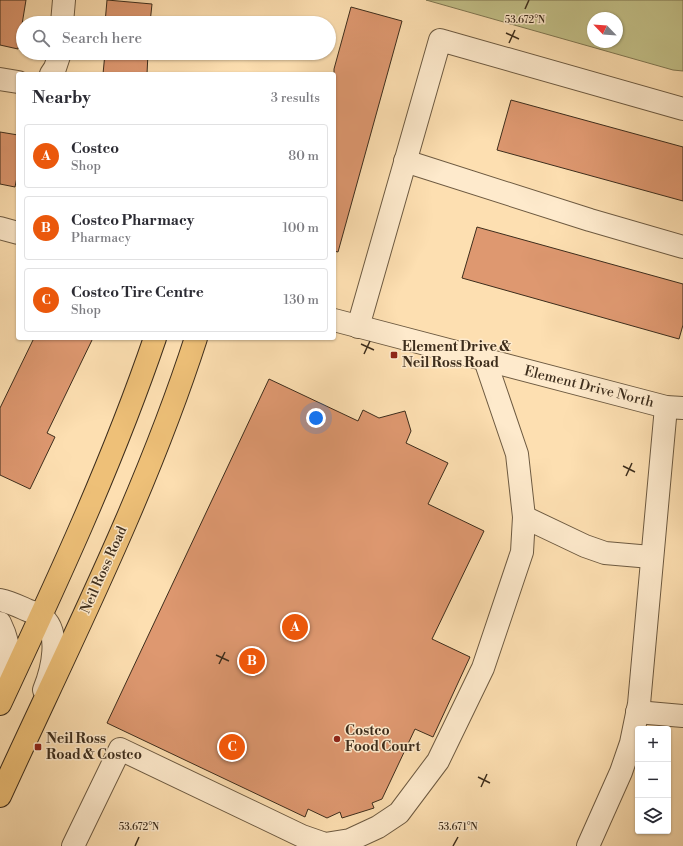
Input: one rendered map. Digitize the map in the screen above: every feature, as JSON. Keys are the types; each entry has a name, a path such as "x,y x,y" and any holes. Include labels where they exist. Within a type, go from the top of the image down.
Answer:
{"main road":[{"path":"1,701 42,616 103,477 154,340"},
{"name":"Neil Ross Road","path":"0,796 106,569 155,454 195,340"}],"street":[{"path":"63,16 64,0"},
{"path":"358,327 440,40 683,109"},
{"path":"52,72 58,60"},
{"path":"0,79 16,82"},
{"path":"406,161 590,220 683,247"},
{"path":"0,228 16,232"},
{"name":"Element Drive North","path":"336,321 675,408"},
{"path":"73,846 120,749 313,841 325,844 360,842 398,813 438,761 483,668 522,552 524,517 517,454 485,360"},
{"path":"588,846 621,772 631,744 637,712 651,557 675,408"},
{"path":"524,517 586,546 605,553 651,557"},
{"path":"0,600 42,616 51,630 54,640 47,682 26,740"},
{"path":"0,623 9,645 11,658 11,672 1,701"},
{"path":"637,712 683,716"}],"shaded area":[{"path":"426,0 683,0 683,71 673,70 595,48 623,48 623,12 587,12 587,46"}],"building":[{"path":"0,0 26,0 23,16 16,16 16,49 0,45"},
{"path":"107,0 152,4 151,16 106,16"},
{"path":"351,7 402,21 338,252 336,252 336,72 334,72"},
{"path":"104,60 148,60 147,72 103,72"},
{"path":"511,100 683,147 683,201 497,150"},
{"path":"0,132 16,135 16,182 15,187 0,184"},
{"path":"477,227 683,284 683,325 679,339 462,278"},
{"path":"33,340 92,340 47,433 55,437 30,489 0,475 0,408"},
{"path":"269,379 358,421 363,410 379,418 405,411 411,431 406,443 448,463 428,504 484,531 432,639 470,657 433,737 415,729 382,799 372,803 374,808 342,818 340,812 327,818 308,809 305,817 107,723"}],"place":[{"name":"Element Drive & Neil Ross Road","path":"394,355"},
{"name":"Costco","path":"295,627"},
{"name":"Costco Pharmacy","path":"252,661"},
{"name":"Costco Food Court","path":"337,739"},
{"name":"Neil Ross Road & Costco","path":"38,747"},
{"name":"Costco Tire Centre","path":"232,747"}]}
